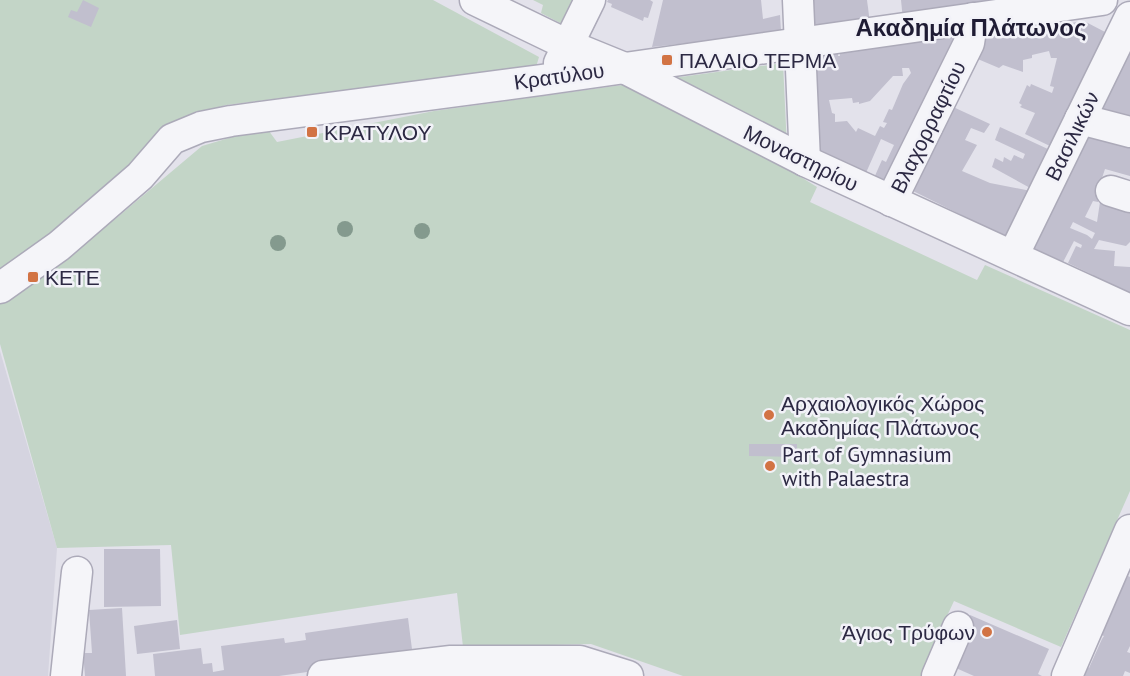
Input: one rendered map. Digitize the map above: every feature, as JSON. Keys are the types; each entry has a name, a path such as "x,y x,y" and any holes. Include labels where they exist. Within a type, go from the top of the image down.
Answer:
{"street":[{"name":"Μοναστηρίου","path":"476,0 568,45 622,67 805,161 1130,310"},
{"path":"553,77 590,0"},
{"path":"798,0 805,161"},
{"name":"Κρατύλου","path":"0,288 59,246 140,176 172,139 201,127 1102,0"},
{"name":"Βασιλικών","path":"1014,256 1130,17"},
{"name":"Βλαχορραφτίου","path":"891,201 969,43 973,18"},
{"path":"1080,119 1130,132"},
{"path":"1067,676 1124,562 1130,531"},
{"path":"66,676 77,572"},
{"path":"937,676 958,627"},
{"path":"323,676 451,661 580,669 628,676"}],"shaded area":[{"path":"0,351 57,548 48,676 0,676"}],"green space":[{"path":"0,0 433,0 539,57 536,67 226,105 195,114 77,218 0,276"},
{"path":"533,0 573,0 562,24 541,13 543,5"},
{"path":"783,63 788,169 817,187 810,202 977,280 985,265 1130,330 1130,491 1061,647 954,601 925,663 952,676 683,676 591,644 463,647 457,593 180,635 171,545 57,548 0,344 0,302 67,257 202,146 266,127 277,142 434,111"}],"building":[{"path":"83,0 99,8 91,27 68,17 71,10 77,12"},
{"path":"608,0 650,0 653,2 648,18 644,17 643,21 611,7 612,4 607,2"},
{"path":"663,0 761,0 763,19 780,15 781,31 706,44 706,41 652,47"},
{"path":"806,0 867,0 870,23 808,34"},
{"path":"901,0 992,0 993,8 903,20"},
{"path":"1084,21 1105,32 1090,70 1052,147 1025,134 1035,113 1020,107 1022,105 1019,103 1027,85 1030,87 1031,84 1052,93 1054,87 1050,86 1057,58 1051,58 1049,51 1032,55 1032,58 1023,60 1023,72 1003,65 999,68 973,57 984,34 992,33 993,36 1002,34 1001,31 1018,29 1021,31"},
{"path":"952,37 959,47 891,185 874,178 882,160 886,162 894,145 881,139 865,175 812,153 808,58 838,53 840,56 840,53","holes":["902,68 909,68 911,73 903,84 892,110 889,109 883,122 887,123 884,128 880,126 875,136 858,128 856,132 847,121 835,122 835,114 832,113 829,100 852,98 853,103 859,102 859,104 870,101 893,76 903,76"]},
{"path":"1130,38 1130,126 1095,116"},
{"path":"951,106 990,124 984,133 971,128 965,140 977,145 962,171 990,183 1031,191 1006,237 913,191"},
{"path":"1000,127 1050,150 1032,189 992,167 995,158 1003,162 1004,157 1011,161 1014,155 1023,159 1025,154 995,140"},
{"path":"1088,135 1130,140 1130,176 1105,169 1098,202 1093,201 1085,217 1097,222 1100,202 1130,210 1130,242 1126,246 1099,240 1094,249 1115,251 1114,266 1130,267 1130,296 1092,281 1093,275 1068,263 1076,246 1081,248 1082,245 1074,241 1061,266 1031,250 1076,151 1081,153","holes":["1073,222 1095,233 1092,239 1070,228"]},
{"path":"749,444 797,444 797,457 749,456"},
{"path":"104,549 160,549 161,606 104,607"},
{"path":"1128,576 1130,577 1130,646 1127,652 1130,653 1130,673 1125,671 1123,676 1081,676 1086,666 1089,668 1104,636 1099,634"},
{"path":"122,608 126,676 85,676 83,653 92,653 89,610"},
{"name":"Άγιος Τρύφων","path":"970,615 1049,649 1038,674 1042,676 974,676 949,665"},
{"path":"408,618 413,657 279,676 155,676 153,654 201,648 203,664 212,663 213,672 224,670 221,646 284,638 285,643 306,640 305,633"},
{"path":"177,620 180,649 137,654 134,626"}],"place":[{"name":"ΠΑΛΑΙΟ ΤΕΡΜΑ","path":"667,60"},
{"name":"ΚΡΑΤΥΛΟΥ","path":"312,132"},
{"name":"ΚΕΤΕ","path":"33,277"},
{"name":"Αρχαιολογικός Χώρος Ακαδημίας Πλάτωνος","path":"769,415"},
{"name":"Part of Gymnasium with Palaestra","path":"770,466"},
{"name":"Άγιος Τρύφων","path":"987,632"}],"district":[{"name":"Ακαδημία Πλάτωνος","path":"971,27"}]}
